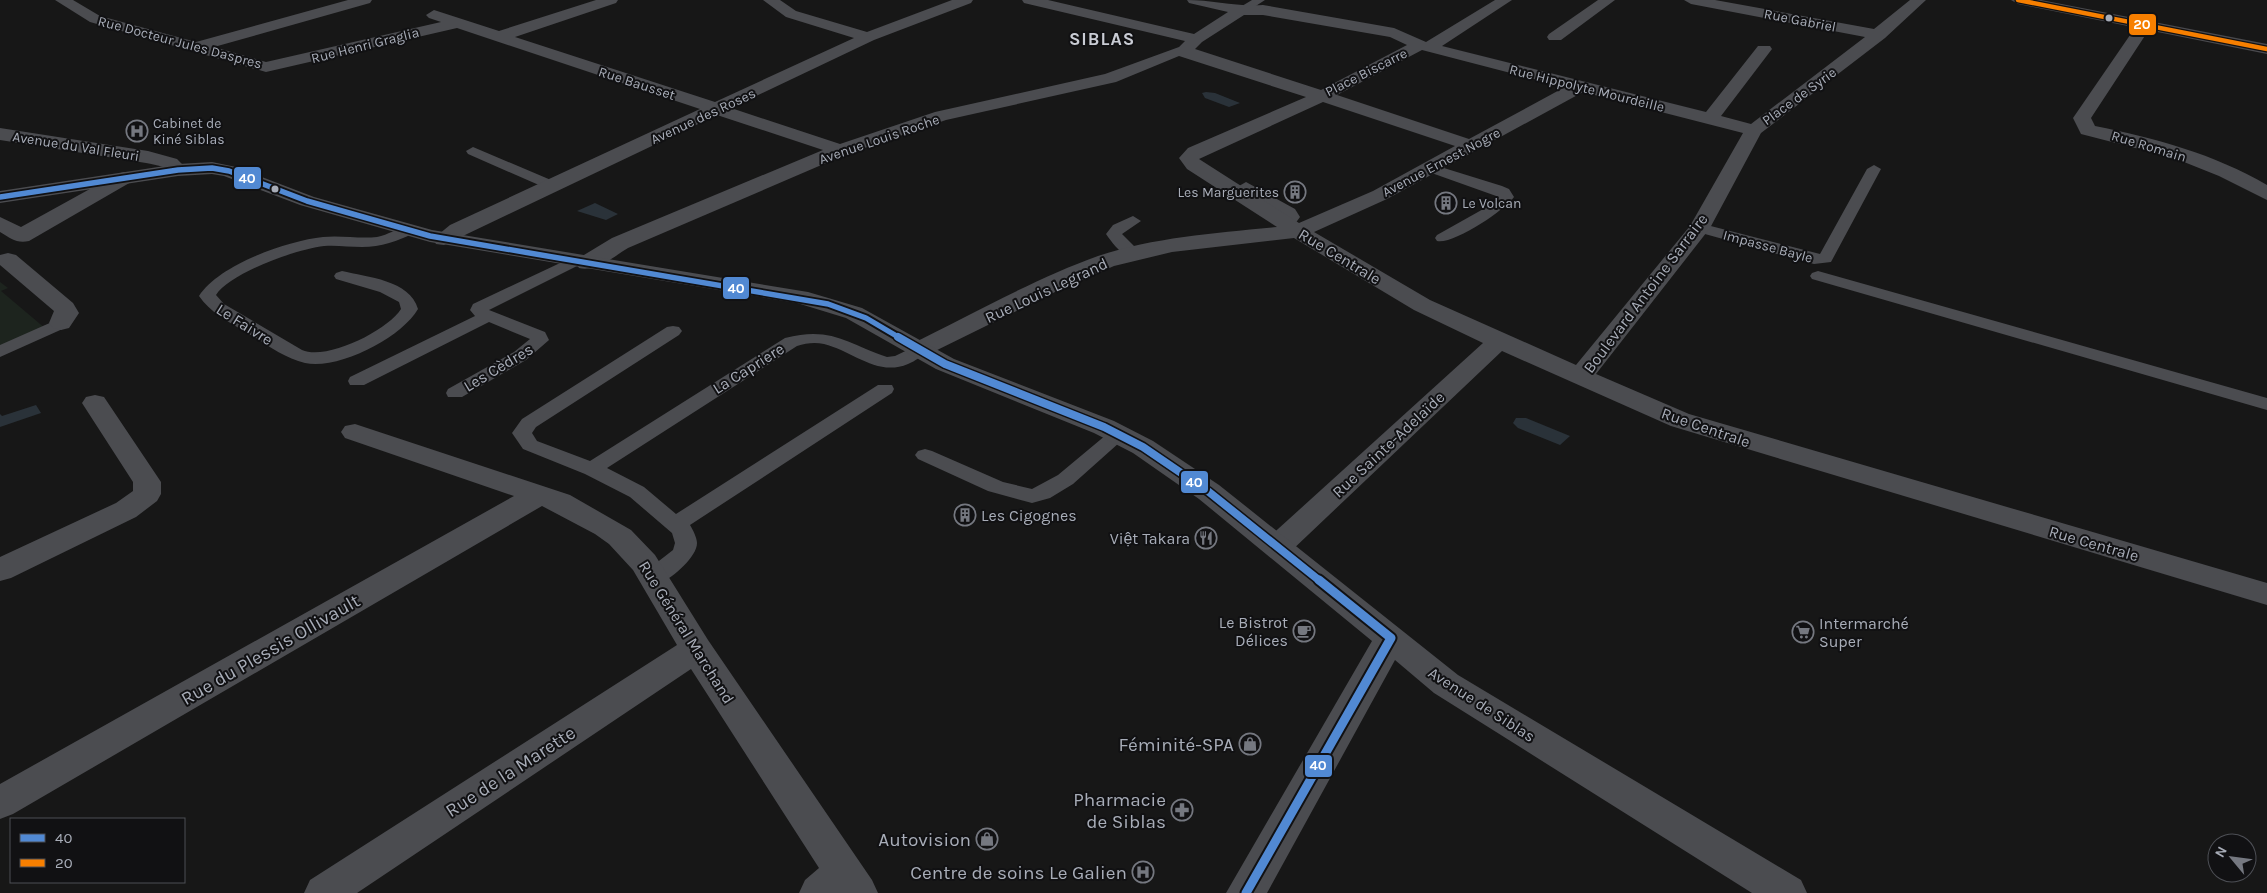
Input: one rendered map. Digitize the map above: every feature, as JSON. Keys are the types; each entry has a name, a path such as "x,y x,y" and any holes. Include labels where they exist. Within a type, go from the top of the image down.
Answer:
{"main road":[{"path":"2018,0 2267,49"}],"street":[{"name":"Rue Docteur Jules Daspres","path":"62,0 95,19 259,66 274,66"},
{"path":"194,48 365,0"},
{"path":"498,37 611,0"},
{"path":"770,0 791,14 868,38"},
{"name":"Avenue des Roses","path":"444,238 868,38 966,0"},
{"name":"Place Biscarre","path":"1029,0 1190,45 1322,96 1424,46"},
{"name":"Place Biscarre","path":"1194,0 1242,11 1263,10 1394,33 1424,46"},
{"path":"1424,46 1505,0"},
{"path":"1555,37 1608,0"},
{"name":"Rue Gabriel","path":"1691,0 1879,35"},
{"name":"Place de Syrie","path":"1754,130 1845,62 1920,0"},
{"path":"1190,45 1242,11"},
{"name":"Rue Bausset","path":"434,15 840,150"},
{"name":"Rue Henri Graglia","path":"274,66 457,23"},
{"name":"Rue Romain","path":"2144,25 2082,118 2088,130 2134,139 2243,178 2267,194"},
{"name":"Avenue Louis Roche","path":"581,262 620,243 840,150 941,116 1110,78 1190,45"},
{"name":"Rue Hippolyte Mourdeille","path":"1424,46 1754,130"},
{"path":"1710,119 1764,49"},
{"name":"Avenue Ernest Nogre","path":"1292,228 1368,201 1580,86"},
{"path":"1322,96 1472,146"},
{"name":"Rue Centrale","path":"1322,96 1195,152 1189,158 1194,165 1292,228 1422,305 1580,378 1691,424 2267,594"},
{"name":"Boulevard Antoine Sarraire","path":"1580,378 1699,228 1754,130"},
{"name":"Avenue du Val Fleuri","path":"0,134 148,157 170,163 178,170"},
{"name":"Avenue de Siblas","path":"0,197 178,170 205,168 230,171 307,201 409,230 581,262 820,301 866,318 945,364 1119,434 1156,455 1209,492 1278,546 1446,684 1776,887"},
{"path":"61,323 67,313 64,308 4,263 21,236 124,178"},
{"path":"0,223 21,236"},
{"name":"Rue Louis Legrand","path":"918,350 1075,274 1106,261 1133,253 1292,228"},
{"name":"Rue Sainte-Adelaïde","path":"1278,546 1499,341"},
{"path":"0,570 126,510 147,494 147,482 95,403"},
{"name":"Rue Général Marchand","path":"355,432 575,509 606,527 633,550 654,577 840,886"},
{"name":"Rue du Plessis Ollivault","path":"0,803 539,495"},
{"path":"1246,893 1362,684 1391,638"},
{"name":"Rue de la Marette","path":"324,893 696,649"}],"lane":[{"path":"1242,11 1260,0"},
{"path":"473,152 553,186"},
{"path":"1431,168 1497,189 1504,192 1507,197 1500,206 1443,238"},
{"name":"Impasse Bayle","path":"1699,228 1814,259 1824,259 1874,169"},
{"path":"1246,186 1290,212 1292,228"},
{"path":"1133,221 1118,228 1114,234 1119,242 1133,253"},
{"name":"Le Faivre","path":"342,276 399,293 410,305 404,318 386,332 347,351 322,358 303,358 218,308 207,296 210,289 222,278 300,247 330,241 377,242 409,230"},
{"path":"358,381 488,316 479,310 481,306 581,262"},
{"path":"1818,276 2267,404"},
{"name":"Les Cèdres","path":"456,393 531,349 540,340 539,336 488,316"},
{"path":"0,352 61,323"},
{"path":"654,577 682,554 685,549 685,537 676,524 637,492 592,469 530,445 522,433 529,423 541,414 673,330"},
{"name":"La Capriere","path":"592,469 791,342 808,337 824,338 875,359 890,363 905,359 918,350"},
{"path":"676,524 885,389"},
{"path":"925,455 1015,493 1032,496 1052,487 1076,471 1119,434"}],"shaded area":[{"path":"1202,93 1215,93 1240,103 1229,107 1205,98"},
{"path":"595,203 618,214 606,220 577,211"},
{"path":"0,282 8,288 1,291 46,329 0,348"},
{"path":"36,405 41,413 0,427 0,414 2,416"},
{"path":"1516,418 1526,418 1570,436 1560,445 1518,428 1513,423"}],"transit line":[{"name":"20","path":"2018,0 2267,49"},
{"name":"40","path":"0,197 178,170 212,168 229,171 307,201 430,236 828,304 866,318 945,364 1104,427 1143,447 1209,492 1391,638"},
{"name":"40","path":"1246,893 1391,638"}],"place":[{"name":"Cabinet de Kiné Siblas","path":"137,131"},
{"name":"Les Marguerites","path":"1295,192"},
{"name":"Le Volcan","path":"1446,203"},
{"name":"Les Cigognes","path":"965,515"},
{"name":"Việt Takara","path":"1206,538"},
{"name":"Le Bistrot Délices","path":"1304,631"},
{"name":"Intermarché Super","path":"1803,632"},
{"name":"Féminité-SPA","path":"1250,744"},
{"name":"Pharmacie de Siblas","path":"1182,810"},
{"name":"Autovision","path":"987,839"},
{"name":"Centre de soins Le Galien","path":"1143,872"}],"district":[{"name":"SIBLAS","path":"1102,39"}]}
